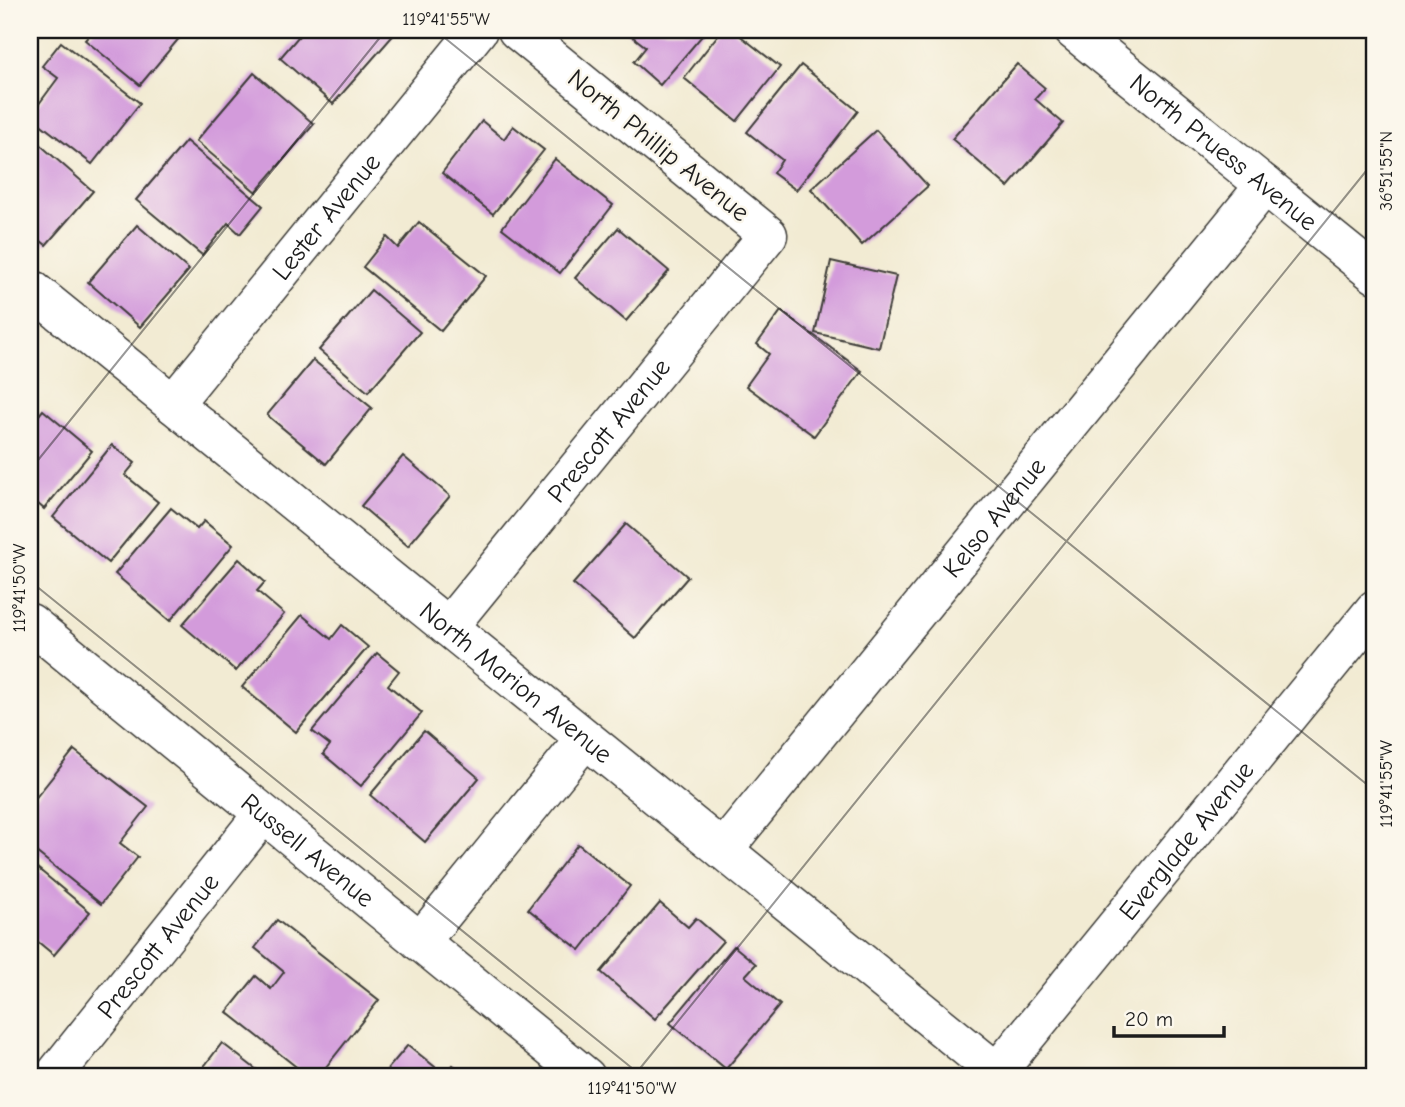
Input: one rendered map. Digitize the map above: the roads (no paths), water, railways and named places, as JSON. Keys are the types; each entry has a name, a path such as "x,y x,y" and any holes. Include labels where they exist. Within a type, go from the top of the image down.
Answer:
{"street":[{"name":"Lester Avenue","path":"173,404 478,30"},
{"name":"North Phillip Avenue","path":"517,30 768,235"},
{"name":"North Pruess Avenue","path":"1073,30 1375,274"},
{"name":"Kelso Avenue","path":"723,850 1265,185"},
{"name":"Prescott Avenue","path":"448,627 768,235"},
{"name":"North Marion Avenue","path":"30,288 1000,1075"},
{"name":"Everglade Avenue","path":"1000,1075 1375,609"},
{"name":"Russell Avenue","path":"30,623 586,1077"},
{"path":"420,942 584,739"},
{"name":"Prescott Avenue","path":"53,1077 263,814"}]}
